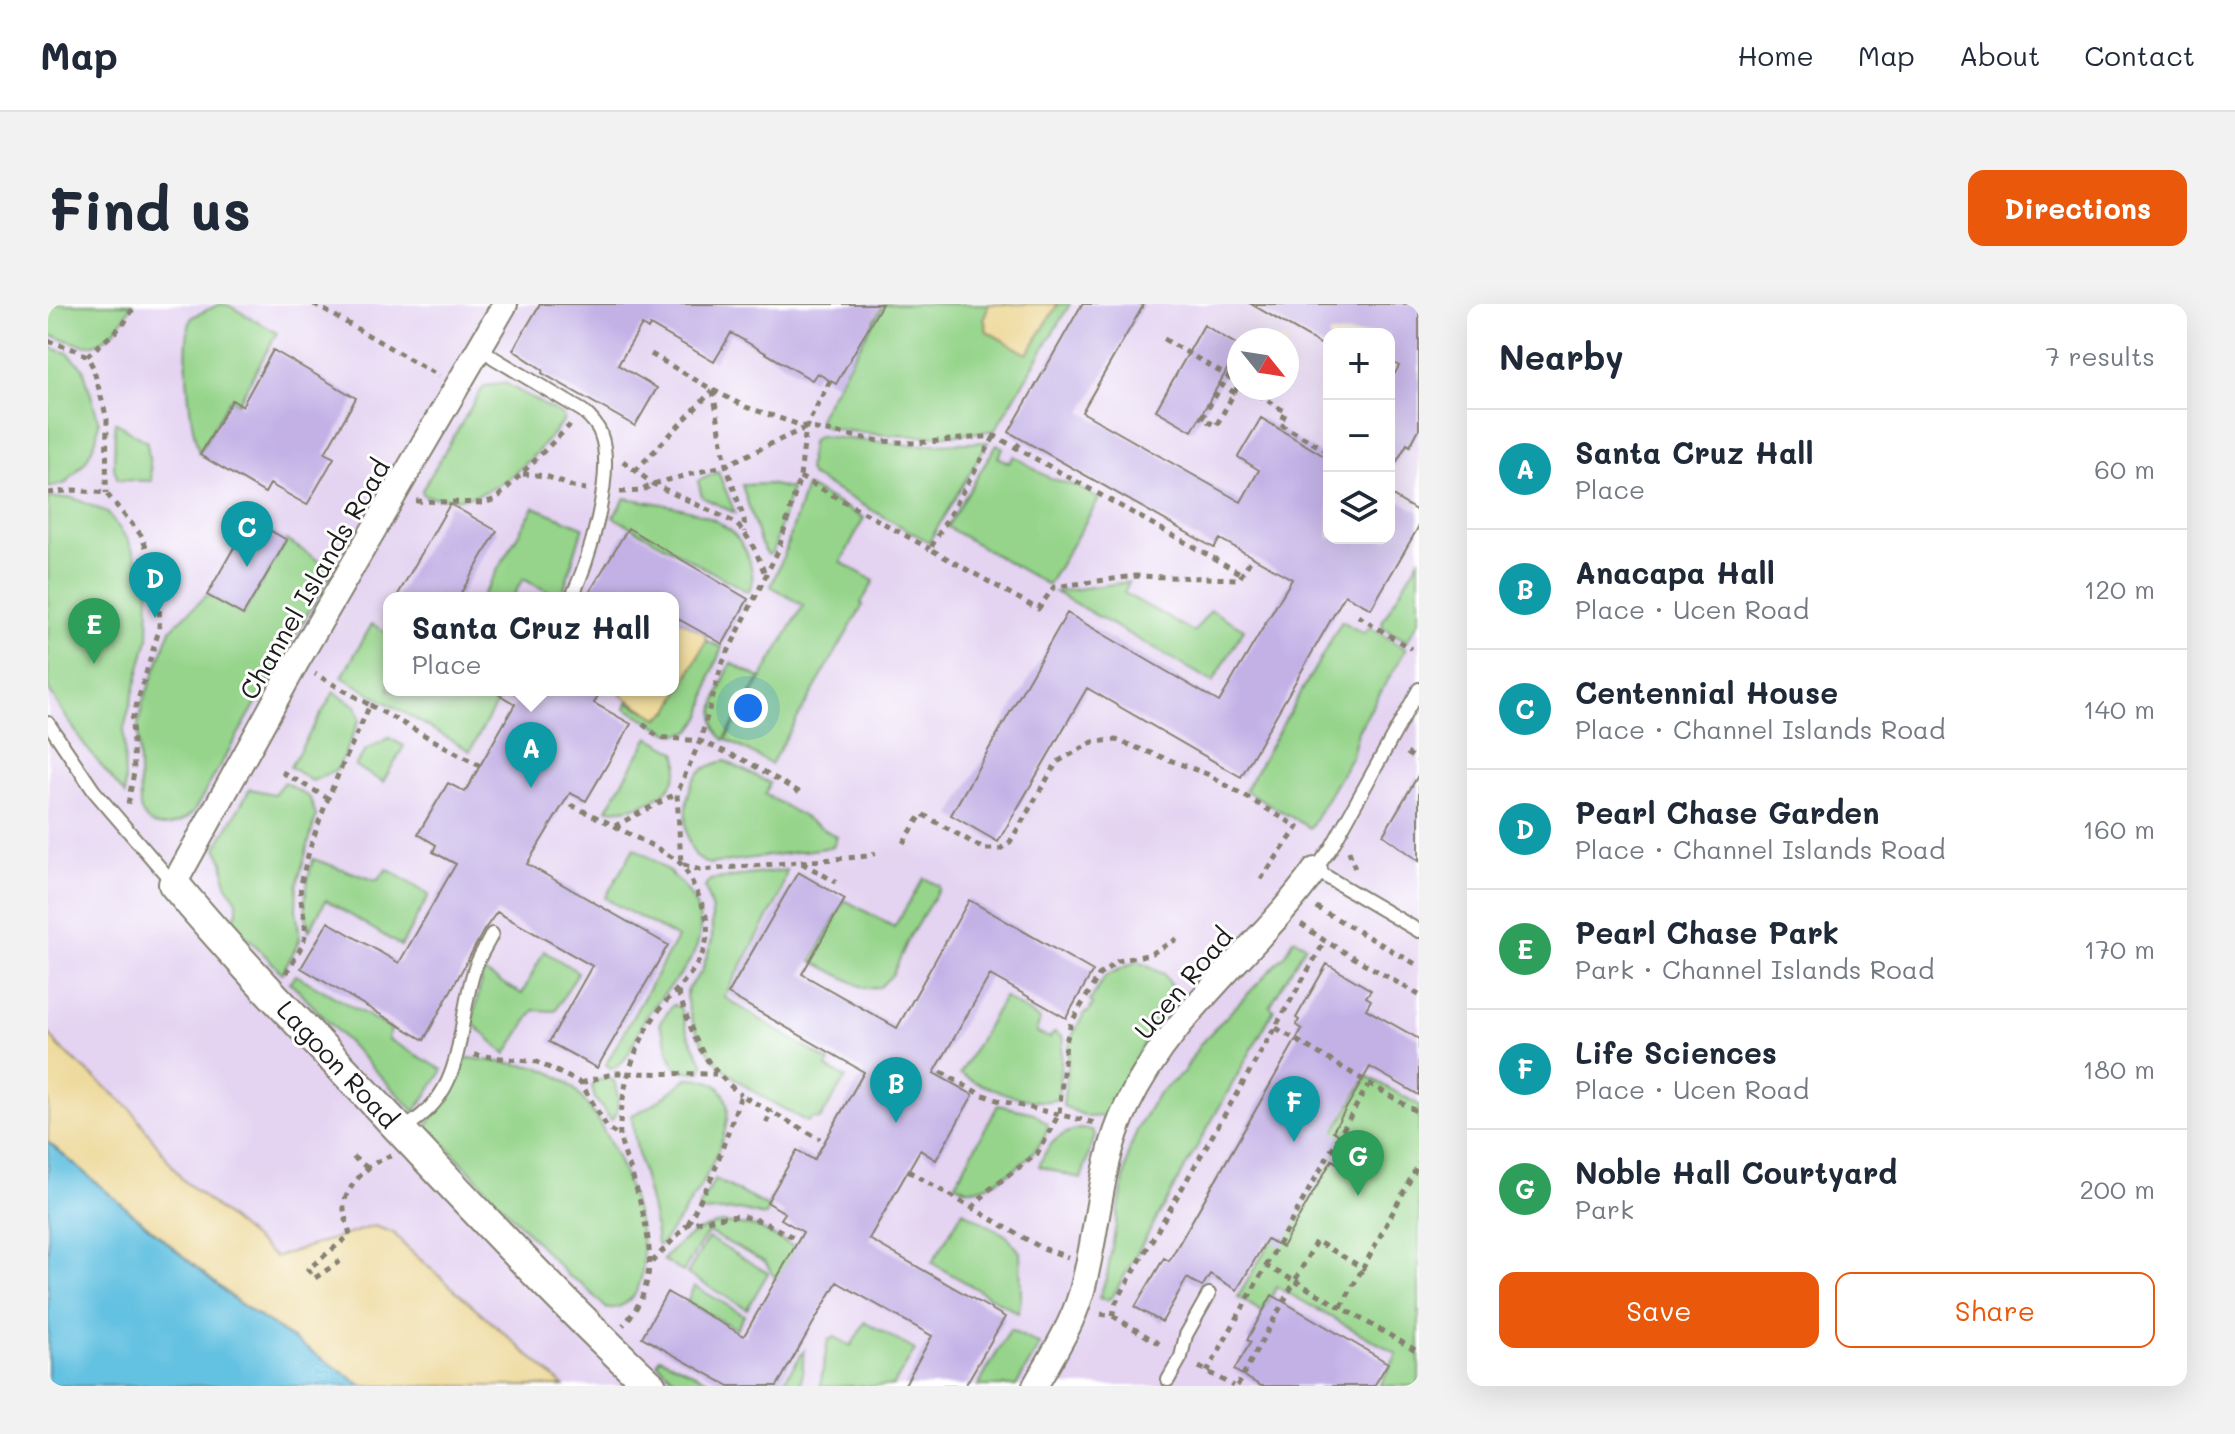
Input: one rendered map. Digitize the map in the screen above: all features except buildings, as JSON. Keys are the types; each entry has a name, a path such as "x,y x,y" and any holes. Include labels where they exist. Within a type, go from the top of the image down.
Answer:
{"street":[{"name":"Channel Islands Road","path":"174,884 296,663 505,304"},
{"name":"Ucen Road","path":"1035,1386 1075,1312 1109,1150 1129,1101 1188,1012 1297,895 1315,870"},
{"name":"Lagoon Road","path":"174,884 400,1130 605,1343 651,1386"}],"lane":[{"path":"480,347 583,411 598,429 604,451 602,490 595,532 574,592"},
{"name":"Ucen Road","path":"1315,870 1337,837 1419,689"},
{"name":"Lagoon Road","path":"48,723 94,791 174,884"},
{"path":"1315,870 1419,931"},
{"path":"400,1130 416,1121 448,1082 459,1053 475,967 492,934"},
{"path":"1168,1380 1181,1357 1186,1335 1209,1294"}],"path":[{"path":"87,356 123,325 136,304"},
{"path":"314,304 457,386"},
{"path":"1164,339 1227,376"},
{"path":"48,341 58,342 87,356 93,367 107,419 106,493 141,535 160,581 159,630 132,720 134,772 129,802 118,820"},
{"path":"651,354 713,390 772,417 806,427 880,441 915,443 995,436 1242,574"},
{"path":"605,1343 634,1313 644,1295 651,1262 640,1201 620,1136 629,1073 647,1030 663,1005 678,992 695,968 704,948 707,921 698,895 681,864 677,793 700,741 722,664 778,551 800,477 806,427 830,381"},
{"path":"1222,385 1235,393 1216,426 1202,418 1222,385"},
{"path":"713,390 726,465 744,519 745,532"},
{"path":"635,471 713,390"},
{"path":"1266,400 1286,412 1280,424 1323,449"},
{"path":"397,492 411,500 423,502 483,503 496,499 583,411"},
{"path":"653,484 726,465 806,427"},
{"path":"930,549 995,436"},
{"path":"1016,448 1022,440"},
{"path":"604,451 617,456 653,484 708,507 734,522 745,532 766,577"},
{"path":"800,477 1038,609 1054,587 1135,576 1239,579 1252,558"},
{"path":"48,493 74,490 106,493"},
{"path":"1358,616 1411,649"},
{"path":"296,663 480,766"},
{"path":"270,992 282,980 304,939 299,901 301,886 329,799 370,705"},
{"path":"643,724 658,737 700,741 746,761 804,795"},
{"path":"903,843 922,814 984,849 1000,849 1010,842 1057,762 1093,742 1116,740 1207,774 1298,827 1258,883"},
{"path":"1407,753 1419,761"},
{"path":"282,772 329,799"},
{"path":"615,826 677,793"},
{"path":"571,805 681,864 700,870 876,853"},
{"path":"1349,850 1357,874"},
{"path":"800,862 836,882"},
{"path":"1297,895 1419,966"},
{"path":"1300,923 1325,941 1419,995"},
{"path":"972,1208 990,1189 1037,1154 1059,1114 1066,1042 1071,1023 1099,975 1118,961 1151,954 1177,939"},
{"path":"1113,1316 1115,1304 1325,941"},
{"path":"678,992 695,1042 716,1074 741,1095 820,1139"},
{"path":"1276,1028 1419,1113"},
{"path":"459,1053 537,1062 581,1083 608,1129 620,1136"},
{"path":"941,1072 988,1096 1116,1129"},
{"path":"581,1083 598,1076 629,1073 716,1074"},
{"path":"1207,1372 1368,1085"},
{"path":"651,1262 688,1224 713,1175 741,1095"},
{"path":"766,1123 772,1111"},
{"path":"340,1261 315,1278 308,1269 350,1235 343,1207 349,1190 382,1157 393,1156 404,1162"},
{"path":"353,1157 369,1169"},
{"path":"1341,1307 1419,1163"},
{"path":"908,1171 1040,1247 1087,1265"},
{"path":"688,1224 740,1216 761,1221 799,1240"},
{"path":"1199,1367 1235,1386 1316,1241 1363,1268"},
{"path":"1266,1266 1419,1352"},
{"path":"1101,1314 1113,1316 1163,1346"}],"shaded area":[{"path":"48,304 1419,304 1419,1386 363,1386 48,1142"}],"green space":[{"path":"48,304 132,304 108,337 86,345 48,335"},
{"path":"220,304 228,305 277,333 238,403 230,399 199,453 188,384 188,329 192,317"},
{"path":"884,304 989,304 984,318 987,331 1027,354 1058,304 1070,304 995,430 910,436 825,427 819,421 820,414"},
{"path":"48,347 68,353 83,368 99,422 96,440 86,461 66,483 48,488"},
{"path":"505,383 563,416 564,420 521,468 487,491 446,499 423,495 422,490 480,392 485,386"},
{"path":"115,422 147,442 152,481 118,480 114,468"},
{"path":"818,436 911,445 988,442 929,542 811,476 808,470 811,442"},
{"path":"997,444 1003,448 998,457 1009,463 1014,456 1049,478 1076,486 1099,499 1048,585 947,527"},
{"path":"718,472 735,513 702,497 698,481"},
{"path":"768,484 791,489 773,552 768,555 760,542 742,485"},
{"path":"806,486 864,518 841,562 874,581 771,764 726,739 803,606 771,586"},
{"path":"48,498 73,498 107,512 128,540 145,576 149,592 148,639 124,728 125,795 85,746 48,689"},
{"path":"625,498 700,514 732,532 743,546 750,563 752,578 748,592 613,517"},
{"path":"534,507 583,527 563,592 549,592 523,579 515,592 484,592"},
{"path":"287,540 333,570 194,811 173,825 150,822 140,808 138,725 143,702 171,629 207,595 243,615"},
{"path":"1419,559 1419,621 1407,641 1383,628 1382,622"},
{"path":"1129,582 1124,593 1194,632 1211,610 1244,629 1213,682 1055,592"},
{"path":"1342,621 1364,634 1369,627 1406,649 1358,731 1352,756 1310,828 1245,790"},
{"path":"372,624 383,630 383,696 500,697 470,751 342,677"},
{"path":"706,641 722,647 711,675 702,716 691,731 668,732 626,708 628,702 659,718 670,711"},
{"path":"731,663 760,678 724,740 718,732 714,713"},
{"path":"334,692 356,706 360,719 337,770 312,781 290,767"},
{"path":"649,737 676,752 678,766 675,778 658,797 646,803 607,809"},
{"path":"389,738 404,746 383,782 355,766 366,750"},
{"path":"725,761 770,783 765,794 837,837 833,847 709,864 699,859 688,838 688,796 700,772"},
{"path":"284,782 310,798 316,816 297,885 300,940 282,973 231,920 237,913 237,901 226,884 223,861 216,848 250,789 274,794"},
{"path":"634,848 663,867 687,891 700,920 699,937 688,964 644,1020 628,1055 611,1069 606,1064 677,938 605,898"},
{"path":"313,859 377,881 387,869 429,895 401,946 326,900 309,931 306,895"},
{"path":"787,870 780,896 724,997 829,1062 827,1068 846,1078 820,1119 812,1118 807,1122 747,1087 715,1059 702,1042 686,997 688,989 702,971 712,940 712,911 705,887 710,880"},
{"path":"924,878 939,886 939,889 910,936 893,974 880,987 864,988 812,961 845,900 894,927"},
{"path":"1294,939 1306,945 1270,1006 1274,1010 1113,1296 1107,1300 1099,1298 1107,1276 1129,1151 1138,1128 1157,1095 1183,1073 1200,1044 1286,954"},
{"path":"544,951 578,972 555,1011 534,1010 506,1054 472,1023 483,972 522,994"},
{"path":"1137,961 1164,974 1171,985 1167,1003 1104,1116 1088,1117 1063,1106 1070,1040 1085,1012 1088,1013 1093,1004 1090,1001 1105,976"},
{"path":"296,975 391,1029 388,1039 443,1070 415,1112 290,982"},
{"path":"1004,997 1040,1020 1036,1032 1049,1038 1055,1032 1063,1038 1058,1099 1036,1101 1022,1098 994,1090 960,1074"},
{"path":"673,1005 680,1007 688,1034 704,1064 701,1072 679,1069 671,1058 659,1024"},
{"path":"469,1058 548,1071 574,1089 595,1116 628,1185 641,1239 643,1264 639,1286 627,1302 607,1309 581,1283 568,1276 427,1125"},
{"path":"1367,1076 1419,1105 1419,1386 1380,1386 1397,1354 1277,1287 1262,1312 1238,1297"},
{"path":"608,1078 614,1081 618,1097 617,1113 611,1120 595,1099 592,1086 596,1081"},
{"path":"687,1078 714,1084 726,1099 727,1122 705,1178 672,1229 657,1245 632,1115 661,1099"},
{"path":"998,1105 1034,1113 1047,1124 1045,1134 1039,1145 1017,1167 990,1184 967,1189 955,1184"},
{"path":"1079,1129 1092,1130 1095,1135 1081,1179 1039,1166 1053,1142"},
{"path":"715,1179 770,1208 765,1216 739,1210 701,1212 699,1208"},
{"path":"963,1211 1007,1236 1020,1252 1021,1298 1018,1313 932,1263"},
{"path":"723,1223 757,1227 796,1248 777,1281 765,1262 708,1232 683,1272 663,1260 690,1236"},
{"path":"708,1238 768,1273 747,1309 687,1274"},
{"path":"694,1286 744,1315 736,1329 687,1302"},
{"path":"865,1322 915,1350 893,1386 820,1386 828,1340 835,1337 851,1346"},
{"path":"1010,1330 1040,1345 1016,1386 978,1386"},
{"path":"804,1351 801,1386 780,1386"},
{"path":"660,1357 720,1386 683,1386 657,1363"}],"sand":[{"path":"989,304 1058,304 1027,354 987,331 984,318"},
{"path":"679,619 705,634 706,641 679,692"},
{"path":"623,696 677,696 669,711 658,718"},
{"path":"48,1032 59,1047 130,1108 182,1179 275,1257 374,1226 394,1233 564,1386 363,1386 238,1302 48,1142"}],"water":[{"path":"48,1142 237,1302 363,1386 48,1386"}],"place":[{"name":"Centennial House","path":"247,567"},
{"name":"Pearl Chase Garden","path":"155,618"},
{"name":"Pearl Chase Park","path":"94,664"},
{"name":"Santa Cruz Hall","path":"531,788"},
{"name":"Anacapa Hall","path":"896,1123"},
{"name":"Life Sciences","path":"1294,1142"},
{"name":"Noble Hall Courtyard","path":"1358,1196"}]}
